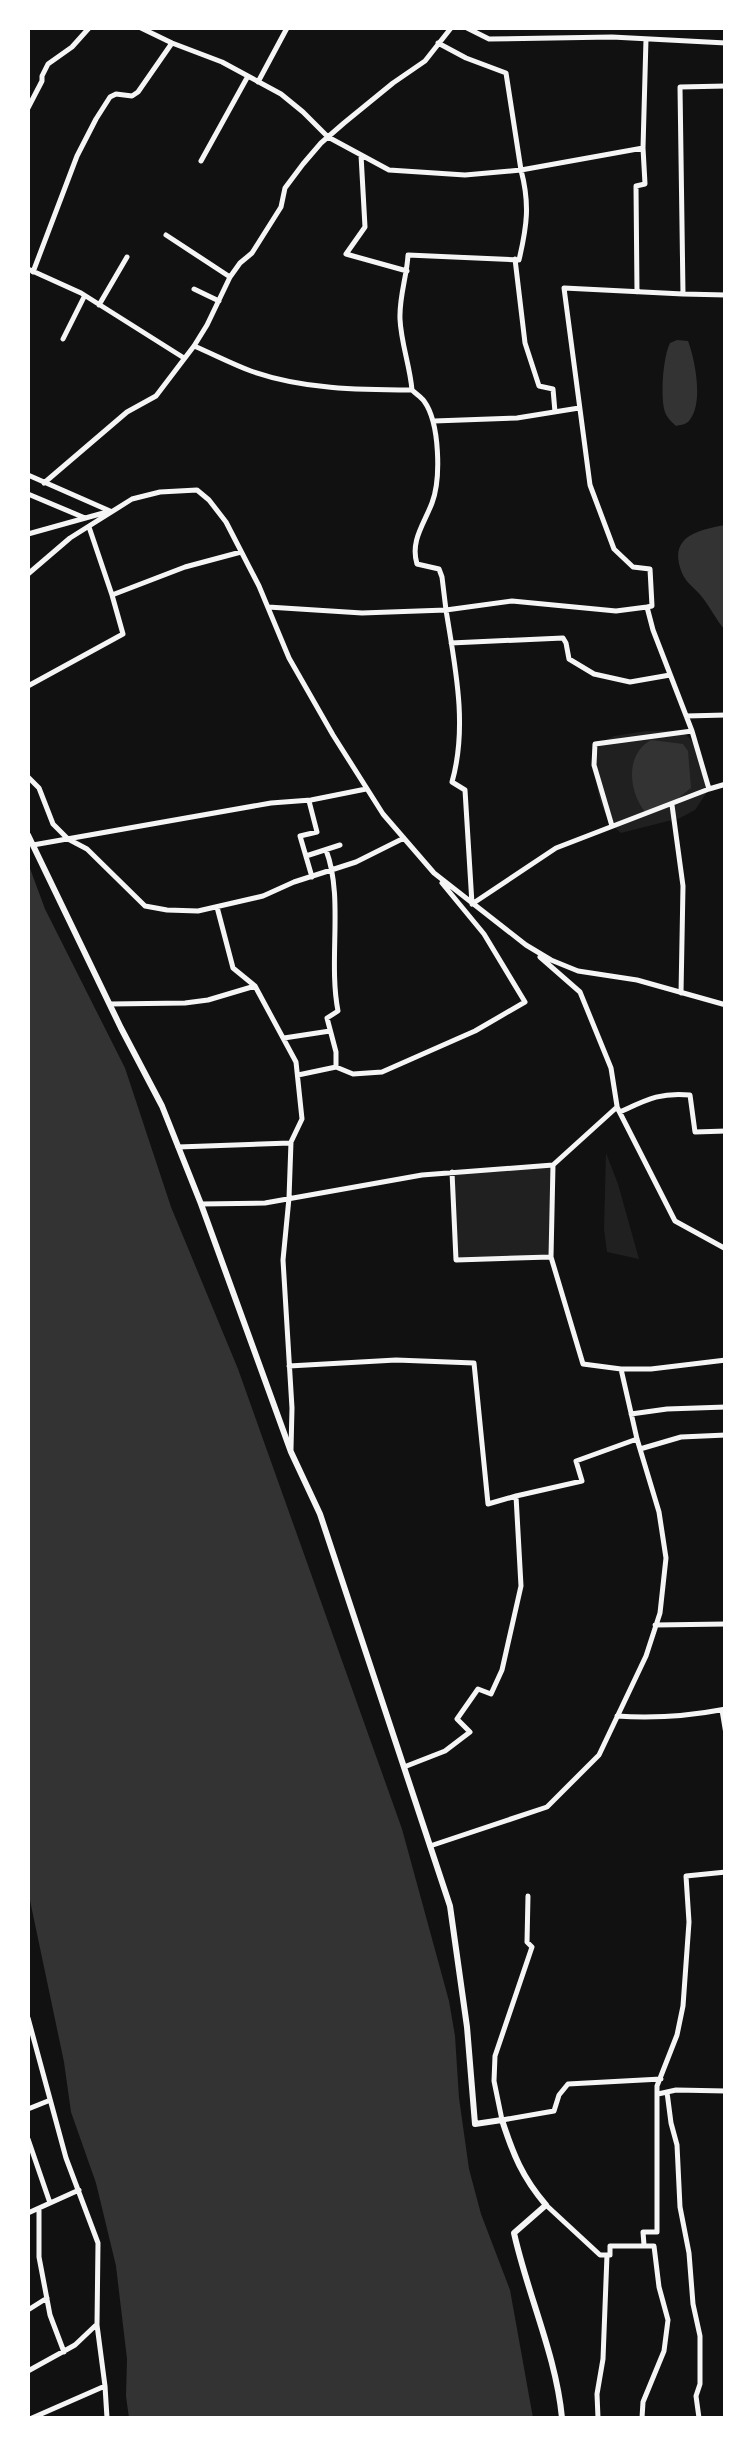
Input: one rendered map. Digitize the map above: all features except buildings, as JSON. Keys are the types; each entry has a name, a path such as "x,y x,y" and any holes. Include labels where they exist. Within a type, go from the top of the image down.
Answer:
{"street":[{"path":"28,108 48,64 72,47 89,28"},
{"path":"143,28 248,75 292,103 328,138 389,170 465,175 521,170 644,148"},
{"path":"258,82 287,28"},
{"path":"44,483 127,412 156,396 194,346 230,277 272,222 285,188 328,138 393,83 425,62 451,28"},
{"path":"466,28 490,39 726,42"},
{"path":"637,292 636,186 645,184 646,39"},
{"path":"438,42 506,73 528,194 520,260 408,254 399,314 412,390 425,402 434,421 438,481 417,535 414,559 417,564 439,569 442,577 459,702 459,757 452,782 464,790 472,904"},
{"path":"172,43 138,92 110,97 96,119 76,156 30,270 85,296 184,358"},
{"path":"202,161 248,75"},
{"path":"683,294 680,87 726,86"},
{"path":"726,124 726,167"},
{"path":"361,154 364,227 346,254 407,271"},
{"path":"166,235 230,277"},
{"path":"99,304 127,257"},
{"path":"515,260 525,343 539,386 553,389 555,412"},
{"path":"268,608 446,610 512,601 616,611 652,606 650,569 633,567 614,549 590,485 564,288 726,295"},
{"path":"194,290 219,302"},
{"path":"63,339 85,296"},
{"path":"194,346 251,371 294,382 360,390 412,390"},
{"path":"434,421 517,418 579,408"},
{"path":"28,475 110,511"},
{"path":"28,574 70,538 132,499 160,492 197,490 209,500 226,522 288,658 366,789 484,934 524,1002 475,1031 382,1072 353,1074 336,1067 298,1075"},
{"path":"28,494 85,518"},
{"path":"28,534 110,511"},
{"path":"28,686 123,634 89,526"},
{"path":"112,595 185,567 241,552"},
{"path":"647,607 709,789"},
{"path":"451,643 563,638 570,659 594,674 630,682 670,675"},
{"path":"686,716 726,715"},
{"path":"613,827 594,764 595,744 692,731"},
{"path":"28,777 39,788 53,824 68,839 87,849 145,906 178,912 263,896 356,862 404,838"},
{"path":"472,904 556,848 726,784"},
{"path":"32,845 366,789"},
{"path":"309,800 318,832 300,836 312,876"},
{"path":"672,805 683,886 681,993"},
{"path":"28,836 162,1106 291,1452 320,1514 450,1906 467,2027 475,2124 554,2111 568,2084 661,2078"},
{"path":"306,856 340,845"},
{"path":"326,850 334,869 333,984 338,1010 327,1018 336,1067"},
{"path":"434,874 580,992 610,1068 619,1110 675,1222 726,1249"},
{"path":"217,907 232,968 255,986 296,1062 298,1075 302,1119 291,1142 283,1260 291,1452"},
{"path":"526,945 578,972 637,980 726,1005"},
{"path":"110,1004 196,1002 255,986"},
{"path":"283,1038 330,1031"},
{"path":"201,1204 266,1203 422,1174 553,1165 619,1110 670,1093 690,1095 696,1132 726,1130"},
{"path":"178,1147 291,1142"},
{"path":"553,1165 551,1256 583,1364 650,1370 726,1360"},
{"path":"452,1172 456,1260 551,1256"},
{"path":"289,1366 396,1360 474,1363 488,1504 582,1482 576,1461 637,1439"},
{"path":"430,1846 547,1807 599,1755 646,1656 660,1612 666,1558 659,1512 621,1370"},
{"path":"631,1414 726,1407"},
{"path":"640,1449 681,1438 726,1435"},
{"path":"404,1767 445,1750 470,1732 457,1719 478,1689 492,1694 502,1670 521,1586 516,1496"},
{"path":"656,1625 726,1624"},
{"path":"617,1716 687,1716 724,1710 726,1734"},
{"path":"644,2246 643,2232 657,2232 658,2086 683,2006 689,1922 686,1876 726,1872"},
{"path":"528,1896 527,1942 532,1947 496,2056 494,2082 502,2120 516,2162 530,2186 592,2250 607,2255"},
{"path":"28,2018 66,2158 98,2243 97,2325 107,2418"},
{"path":"658,2094 726,2091"},
{"path":"667,2092 670,2124 678,2145 680,2207 700,2336 700,2384 696,2396 700,2418"},
{"path":"28,2109 48,2100"},
{"path":"28,2139 50,2203"},
{"path":"28,2213 79,2190"},
{"path":"546,2205 514,2233 560,2389 562,2418"},
{"path":"39,2209 39,2257 50,2315 64,2352"},
{"path":"598,2418 607,2255 610,2246 654,2246 668,2320 664,2351 643,2402 642,2418"},
{"path":"28,2310 47,2298"},
{"path":"28,2371 75,2345 97,2325"},
{"path":"32,2418 105,2386"}],"shaded area":[{"path":"677,340 688,341 697,401 691,418 676,426 665,412 663,387 668,349"},
{"path":"726,525 725,630 684,577 678,561 682,543 688,537"},
{"path":"646,731 686,735 696,748 709,789 695,810 680,818 621,833 601,803 597,754 600,743 614,736"},
{"path":"651,740 683,744 688,751 691,788 672,803 646,813 636,795 632,774 637,754"},
{"path":"28,863 45,909 125,1068 171,1207 238,1369 402,1829 449,2001 469,2169 481,2214 510,2290 533,2418 129,2418 127,2359 116,2266 96,2183 71,2112 28,1891"},
{"path":"606,1153 618,1184 639,1259 607,1252"},
{"path":"553,1165 551,1257 456,1260 452,1172 499,1172"}]}
